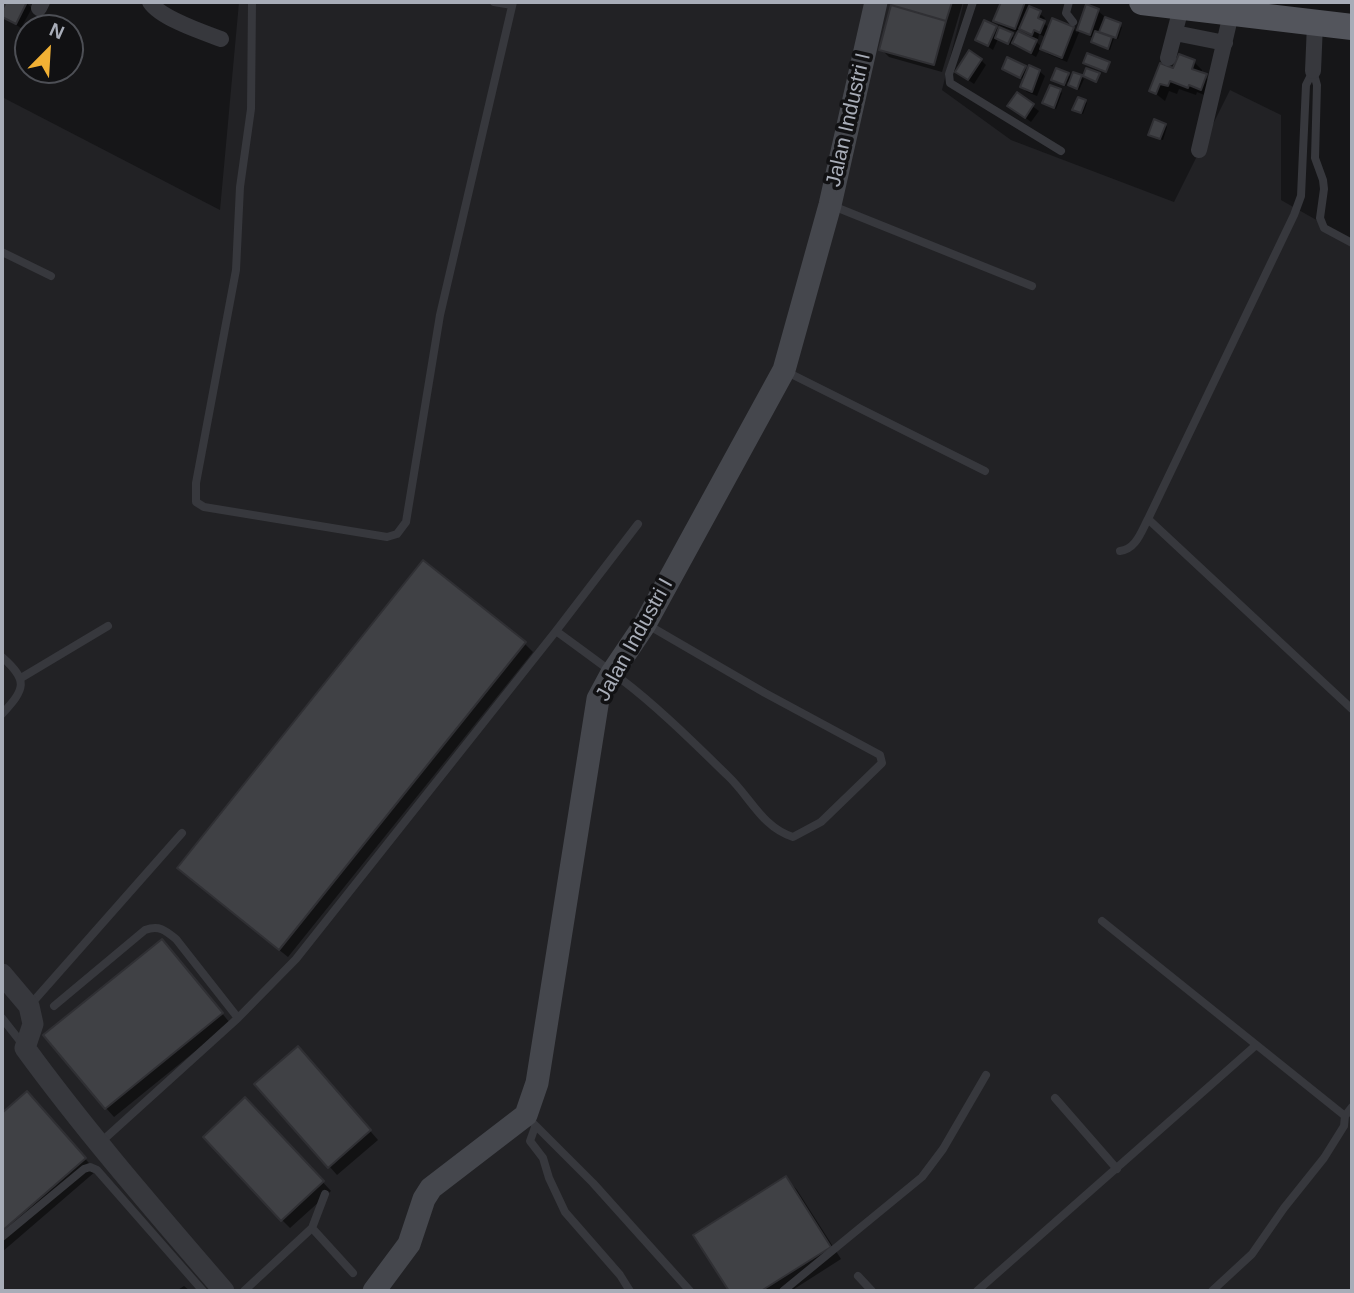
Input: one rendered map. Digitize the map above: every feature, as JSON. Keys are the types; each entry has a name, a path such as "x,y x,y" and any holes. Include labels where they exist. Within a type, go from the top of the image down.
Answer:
{"main road":[{"name":"Jalan Industri I","path":"531,1121 598,699 645,624 784,370 830,205 876,2"},
{"path":"1148,2 1178,20 1231,14 1352,27"},
{"path":"374,1291 408,1244 424,1199 432,1188 531,1121"}],"street":[{"path":"150,2 154,8 185,25 221,39"},
{"path":"1199,150 1231,14"},
{"path":"1168,58 1178,20 1225,43"},
{"path":"1313,71 1315,24"},
{"path":"2,974 29,1006 33,1024 25,1048 98,1144 224,1291"}],"lane":[{"path":"252,2 251,109 240,187 236,270 195,483 196,502 204,507 387,537 397,534 406,522 440,315 512,3 494,2"},
{"path":"973,2 949,74 950,83 1061,151"},
{"path":"1069,2 1066,13 1073,23"},
{"path":"1313,71 1317,85 1315,158 1324,189 1320,218 1324,228 1352,243"},
{"path":"1120,551 1127,551 1134,544 1149,519 1301,196 1306,85 1313,71"},
{"path":"830,205 1032,286"},
{"path":"2,252 51,276"},
{"path":"784,370 985,471"},
{"path":"1149,519 1352,709"},
{"path":"98,1144 238,1018 296,958 638,524"},
{"path":"556,631 612,673 731,778 765,821 780,833 793,837 821,822 882,763 880,755 645,624"},
{"path":"21,678 108,626"},
{"path":"2,657 21,678 19,696 2,714"},
{"path":"29,1006 182,833"},
{"path":"1102,921 1345,1116"},
{"path":"54,1006 145,930 153,928 163,929 176,939 238,1018"},
{"path":"2,1018 25,1048"},
{"path":"977,1291 1255,1045"},
{"path":"783,1291 922,1177 943,1149 986,1076"},
{"path":"1055,1098 1117,1169"},
{"path":"1212,1291 1252,1254 1324,1158 1344,1126 1345,1116 1352,1107"},
{"path":"531,1121 530,1140 542,1158 565,1212 620,1275 630,1291"},
{"path":"531,1121 593,1183 690,1291"},
{"path":"2,1237 84,1169 90,1167 97,1170 203,1291"},
{"path":"244,1291 312,1228 326,1194"},
{"path":"312,1228 354,1273"},
{"path":"858,1276 872,1291"}],"shaded area":[{"path":"239,2 964,2 942,90 1011,140 1174,202 1230,90 1281,115 1281,200 1352,240 1352,1291 2,1291 2,97 220,210"}],"building":[{"path":"6,2 27,2 21,14 14,14 14,23 2,17"},
{"path":"892,2 952,2 946,21 891,5"},
{"path":"1001,2 1025,2 1015,29 993,21"},
{"path":"1086,4 1099,9 1090,35 1077,30"},
{"path":"891,5 946,21 934,65 879,50"},
{"path":"1029,6 1041,11 1038,18 1045,21 1040,33 1034,30 1032,35 1019,29"},
{"path":"1105,17 1121,23 1116,38 1099,32"},
{"path":"1052,18 1074,27 1062,58 1040,49"},
{"path":"984,20 997,26 988,46 975,40"},
{"path":"999,27 1013,33 1008,44 995,38"},
{"path":"1018,31 1037,40 1031,53 1012,43"},
{"path":"1095,31 1112,37 1108,49 1091,42"},
{"path":"969,50 982,59 968,80 955,72"},
{"path":"1087,53 1110,62 1106,72 1083,63"},
{"path":"1179,54 1195,60 1192,69 1207,74 1201,90 1170,81 1168,86 1160,84 1156,94 1149,91 1160,63 1173,68"},
{"path":"1007,57 1026,66 1020,78 1002,69"},
{"path":"1029,65 1040,70 1032,92 1020,87"},
{"path":"1056,68 1069,73 1064,85 1051,80"},
{"path":"1086,68 1100,73 1096,82 1083,76"},
{"path":"1073,72 1082,75 1077,89 1068,85"},
{"path":"1050,85 1061,89 1054,108 1042,103"},
{"path":"1017,92 1034,104 1025,118 1007,106"},
{"path":"1078,97 1086,100 1081,113 1072,110"},
{"path":"1154,119 1166,124 1160,139 1148,135"},
{"path":"423,560 526,642 279,950 177,868"},
{"path":"162,939 223,1013 105,1109 43,1035"},
{"path":"298,1046 371,1130 328,1168 254,1084"},
{"path":"27,1091 86,1158 2,1231 2,1113"},
{"path":"245,1097 324,1181 281,1221 203,1137"},
{"path":"786,1176 831,1247 761,1291 729,1291 693,1235"}]}
